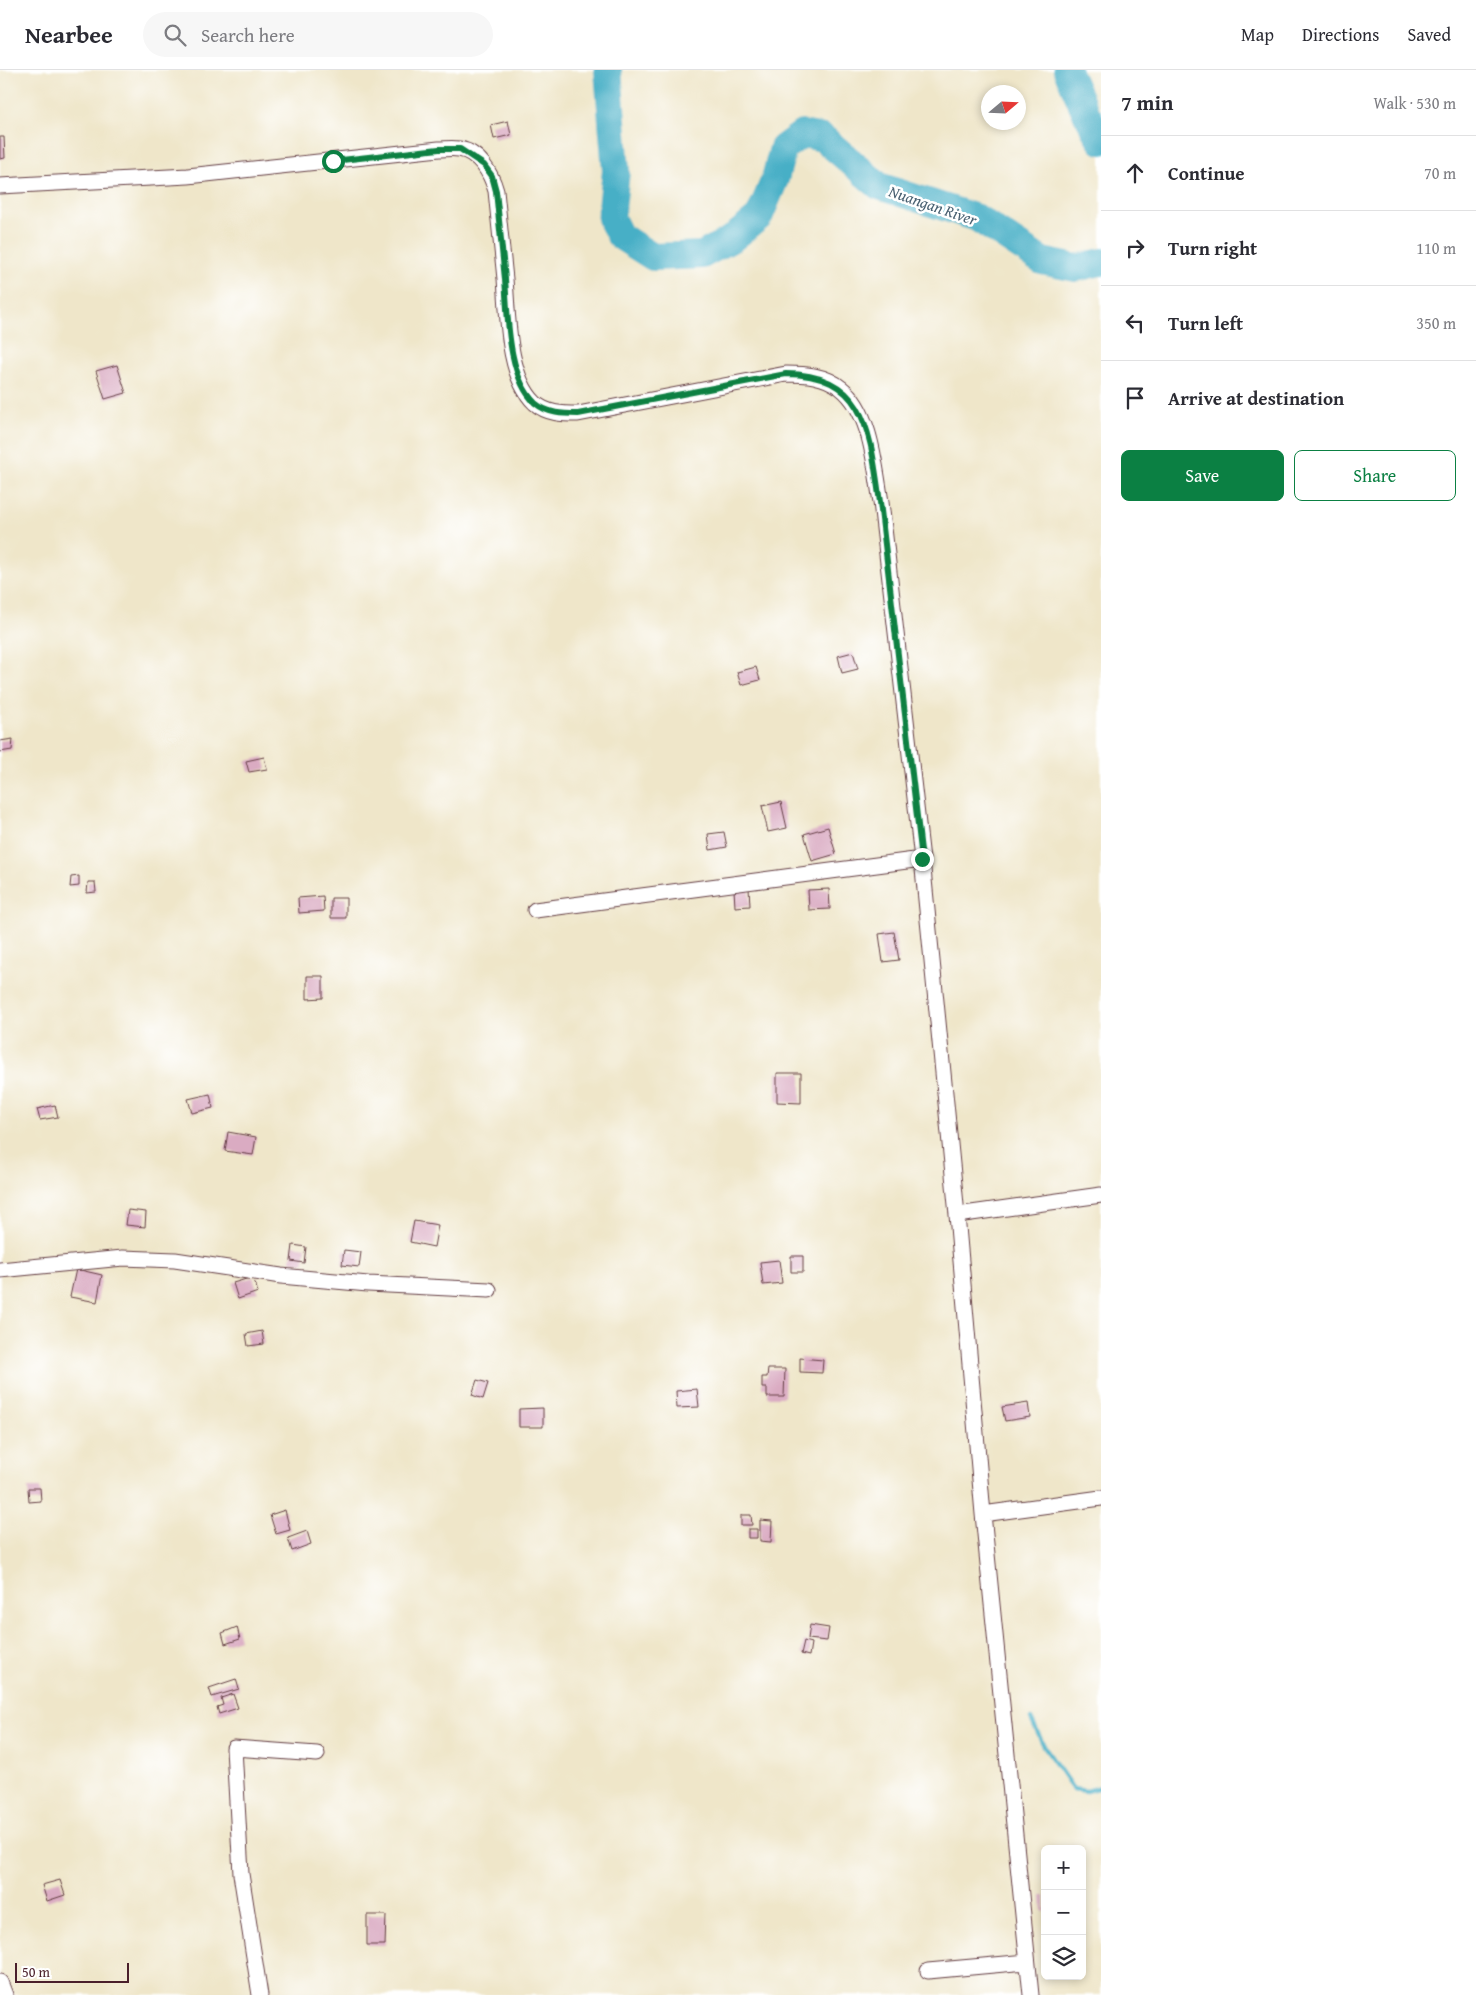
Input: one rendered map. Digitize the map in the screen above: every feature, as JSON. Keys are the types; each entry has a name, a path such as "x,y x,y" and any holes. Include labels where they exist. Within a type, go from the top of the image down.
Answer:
{"street":[{"path":"0,186 188,176 439,149 460,149 484,165 492,176 497,200 511,350 526,390 544,410 558,414 578,414 786,374 807,374 826,379 842,388 856,404 867,430 874,458 922,859 982,1514 1031,1995"},
{"path":"535,910 922,859"},
{"path":"956,1215 1101,1195"},
{"path":"0,1270 123,1258 175,1260 281,1276 368,1284 489,1290"},
{"path":"982,1514 1101,1498"},
{"path":"260,1995 241,1874 234,1748 317,1754"},
{"path":"928,1971 1027,1962"},
{"path":"0,1982 5,1995"}],"building":[{"path":"508,121 511,135 494,139 491,125"},
{"path":"0,137 4,137 5,158 0,159"},
{"path":"117,365 126,393 105,399 96,371"},
{"path":"853,652 858,669 842,673 838,656"},
{"path":"756,667 760,680 741,685 737,672"},
{"path":"13,739 12,750 0,752 0,741"},
{"path":"264,757 267,769 249,772 246,761"},
{"path":"781,802 787,828 768,832 762,806"},
{"path":"828,827 836,854 812,861 804,834"},
{"path":"724,832 727,847 710,850 708,834"},
{"path":"79,876 79,886 70,887 71,877"},
{"path":"88,882 95,882 96,892 87,893"},
{"path":"749,888 750,906 735,907 734,889"},
{"path":"829,889 830,909 809,910 808,890"},
{"path":"323,896 324,911 299,913 298,898"},
{"path":"331,898 346,898 346,918 331,918"},
{"path":"894,932 899,960 883,962 879,934"},
{"path":"307,976 323,976 323,998 307,999"},
{"path":"777,1073 801,1073 801,1103 777,1102"},
{"path":"210,1094 213,1108 192,1113 188,1099"},
{"path":"55,1105 58,1117 40,1120 37,1109"},
{"path":"228,1132 256,1137 253,1155 225,1151"},
{"path":"128,1210 146,1212 145,1227 126,1225"},
{"path":"414,1221 438,1225 434,1247 410,1242"},
{"path":"293,1245 306,1247 304,1263 291,1261"},
{"path":"344,1250 361,1252 359,1267 342,1265"},
{"path":"791,1256 803,1256 803,1272 791,1272"},
{"path":"779,1260 782,1283 763,1285 760,1262"},
{"path":"76,1269 102,1275 97,1302 70,1297"},
{"path":"253,1277 258,1292 238,1299 233,1283"},
{"path":"262,1331 264,1344 248,1346 246,1334"},
{"path":"800,1358 823,1360 822,1373 800,1372"},
{"path":"768,1369 785,1369 784,1397 767,1397 767,1388 762,1388 762,1377 767,1377"},
{"path":"477,1380 488,1383 483,1399 472,1395"},
{"path":"697,1389 699,1407 677,1408 676,1391"},
{"path":"1028,1403 1030,1417 1005,1421 1002,1407"},
{"path":"543,1408 543,1427 519,1427 519,1409"},
{"path":"28,1488 40,1488 41,1501 29,1502"},
{"path":"285,1510 290,1530 276,1534 270,1515"},
{"path":"741,1515 751,1515 752,1525 741,1525"},
{"path":"760,1520 772,1521 771,1542 760,1541"},
{"path":"748,1529 757,1529 757,1538 748,1538"},
{"path":"307,1531 311,1544 292,1551 288,1538"},
{"path":"810,1625 829,1628 827,1641 808,1639"},
{"path":"237,1627 240,1639 225,1644 222,1633"},
{"path":"804,1641 811,1643 809,1656 801,1654"},
{"path":"236,1679 239,1689 212,1697 209,1688"},
{"path":"233,1694 238,1708 219,1714 217,1707 223,1705 221,1698"},
{"path":"60,1880 65,1895 47,1901 42,1885"},
{"path":"367,1915 386,1915 385,1945 367,1945"}],"waterway":[{"name":"Nuangan River","path":"608,70 616,171 611,218 620,236 653,257 702,255 733,238 759,217 775,179 783,148 802,134 823,138 879,186 977,218 1042,261 1076,268 1101,262"},
{"name":"Nuangan River","path":"1067,70 1084,109 1101,141"},
{"path":"1031,1719 1045,1748 1073,1789 1087,1791 1101,1787"}],"route":[{"path":"333,161 439,149 460,149 484,165 492,176 496,191 511,350 526,390 544,410 558,414 578,414 606,410 786,374 807,374 826,379 842,388 856,404 867,430 874,458 922,859"}]}
